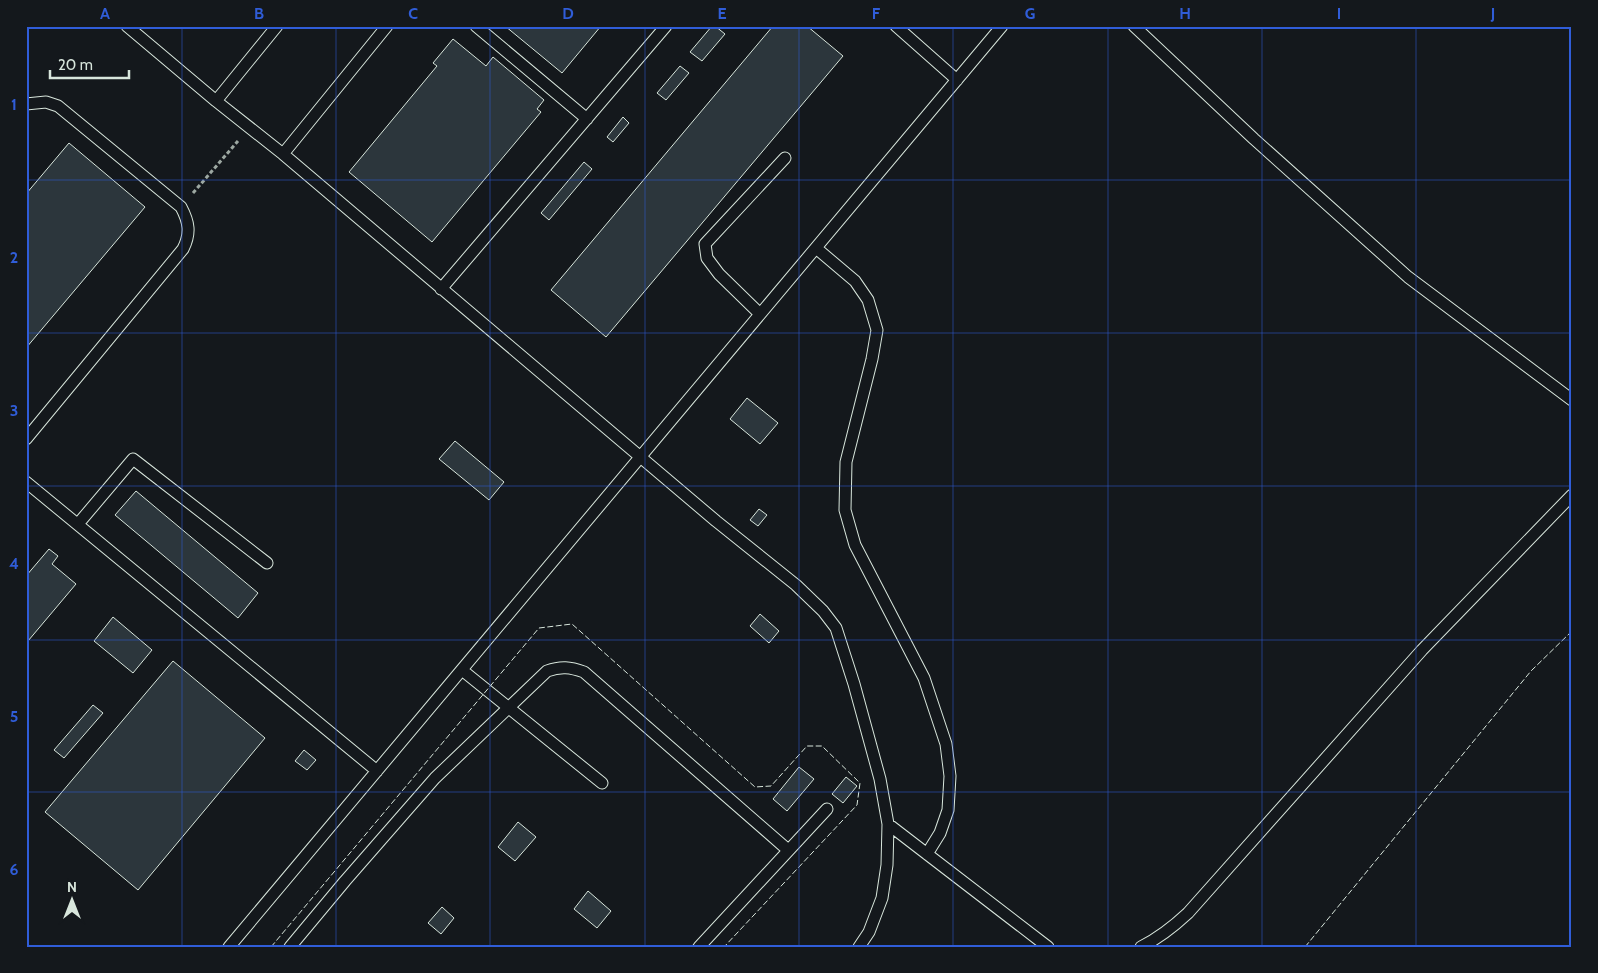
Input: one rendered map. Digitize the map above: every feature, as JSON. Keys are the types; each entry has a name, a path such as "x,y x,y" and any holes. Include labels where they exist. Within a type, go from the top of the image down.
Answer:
{"lane":[{"path":"127,26 216,101 283,154 640,457 796,585 824,611 836,628 854,684 880,779 888,824 887,865 882,898 869,932 859,947"},
{"path":"216,101 278,26"},
{"path":"283,154 387,26"},
{"path":"476,26 587,119"},
{"path":"442,289 666,26"},
{"path":"896,26 957,80"},
{"path":"229,947 1002,26"},
{"path":"1134,26 1254,139 1408,277 1572,400"},
{"path":"26,104 46,102 58,106 181,207 189,227 188,239 184,249 26,439"},
{"path":"760,314 719,274 708,258 705,244 785,158"},
{"path":"816,248 855,281 868,300 877,330 872,359 846,462 845,510 854,545 924,678 946,744 950,776 948,810 940,833 927,854"},
{"path":"78,524 133,459 267,562"},
{"path":"26,482 377,771"},
{"path":"1141,947 1173,927 1188,913 1422,650 1572,495"},
{"path":"290,947 344,881 436,778 547,671 558,667 571,667 584,672 788,850"},
{"path":"462,670 602,783"},
{"path":"699,947 827,809"},
{"path":"888,824 1048,947"}],"path":[{"path":"181,207 250,128"}],"building":[{"path":"505,26 601,26 562,73"},
{"path":"712,26 715,26 725,34 702,61 690,52"},
{"path":"773,26 807,26 843,56 606,337 551,290"},
{"path":"453,39 486,66 493,57 544,100 537,109 541,112 432,242 349,172 437,66 433,63"},
{"path":"680,66 689,73 666,100 657,93"},
{"path":"623,117 629,123 613,142 607,137"},
{"path":"69,143 145,207 26,348 26,194"},
{"path":"584,162 592,169 549,220 541,213"},
{"path":"747,398 778,423 760,444 730,419"},
{"path":"455,441 504,482 489,500 439,459"},
{"path":"136,491 258,593 238,618 115,515"},
{"path":"759,509 767,515 758,526 750,520"},
{"path":"49,549 58,556 52,564 76,584 28,641 26,639 26,576"},
{"path":"760,614 779,631 769,643 750,626"},
{"path":"113,617 152,650 133,673 94,641"},
{"path":"173,661 265,738 138,890 45,812"},
{"path":"93,705 103,713 64,758 54,750"},
{"path":"304,750 316,760 307,770 295,761"},
{"path":"799,767 814,779 787,811 773,799"},
{"path":"846,777 857,786 843,803 832,794"},
{"path":"518,822 536,837 515,861 498,847"},
{"path":"588,891 611,911 597,928 574,909"},
{"path":"442,907 454,918 441,934 428,923"}],"fence":[{"path":"271,947 539,628 572,624 755,787 771,786 807,746 822,746 860,783 857,805 724,947"},
{"path":"1305,947 1531,671 1572,631"}]}
